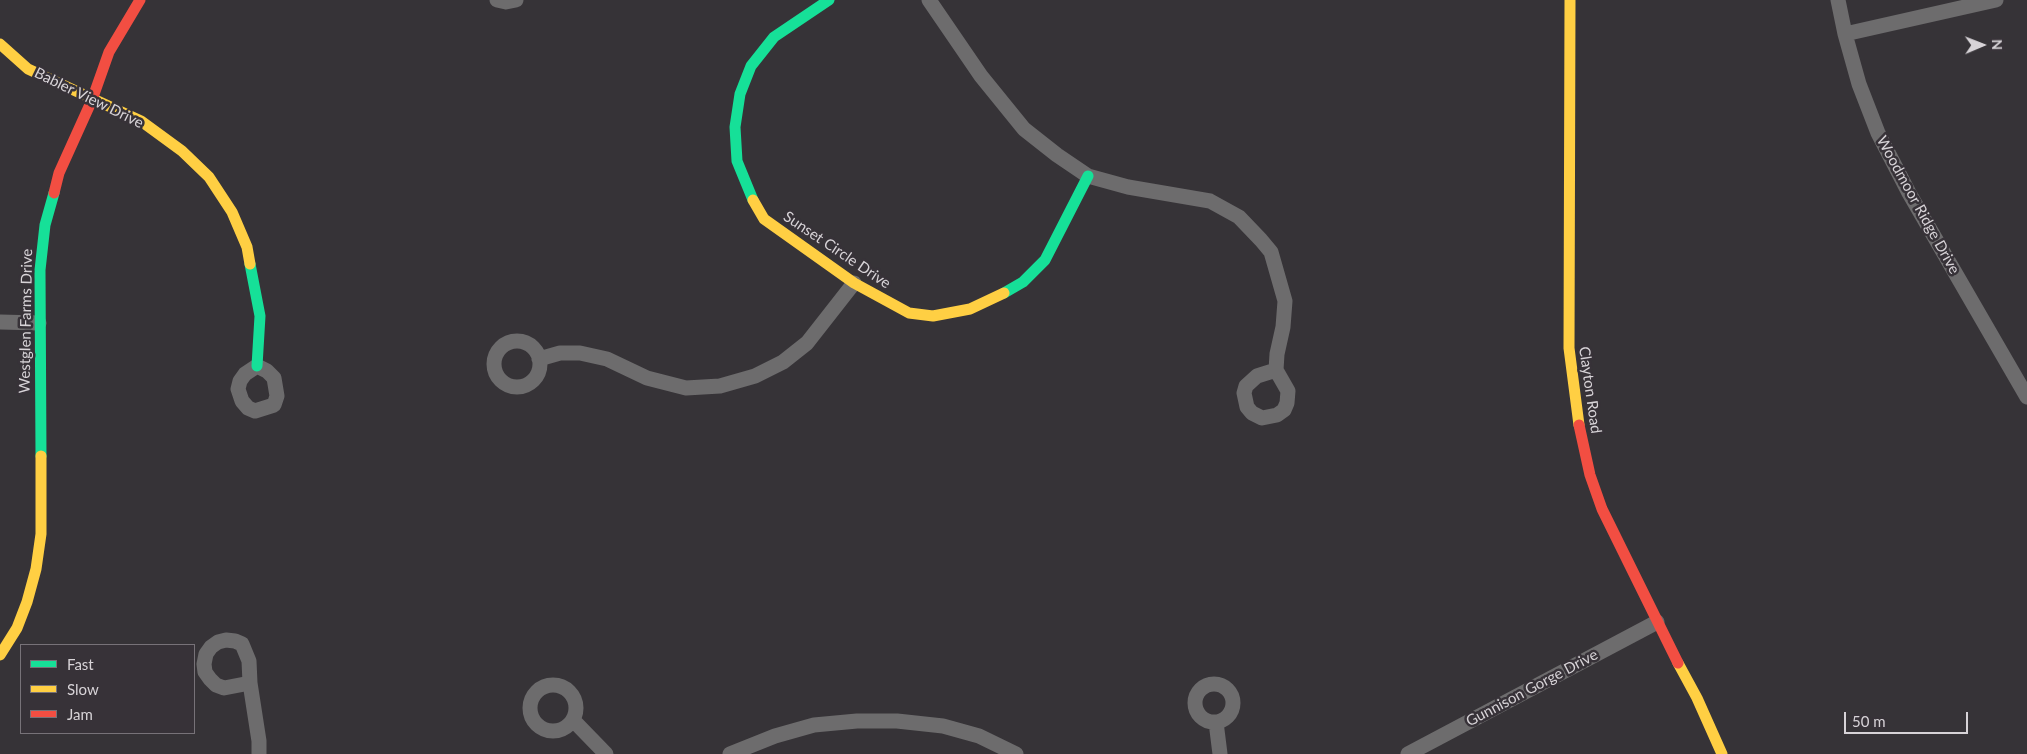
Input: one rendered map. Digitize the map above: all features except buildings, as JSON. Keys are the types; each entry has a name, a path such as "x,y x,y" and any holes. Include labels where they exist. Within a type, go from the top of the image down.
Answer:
{"street":[{"name":"Westglen Farms Drive","path":"0,655 17,628 27,602 36,569 41,534 39,323 40,270 45,225 59,173 92,100 110,52 140,0"},
{"path":"497,0 506,2 516,0"},
{"name":"Sunset Circle Drive","path":"829,0 774,37 751,66 739,102 735,127 737,161 748,192 764,219 854,283 909,313 925,316 970,308 1000,296 1022,282 1045,260 1088,176"},
{"path":"930,0 981,76 1024,129 1057,155 1088,176 1128,187 1210,201 1239,217 1261,240 1271,252 1285,301 1276,370"},
{"name":"Clayton Road","path":"1570,0 1569,348 1576,410 1590,475 1602,509 1657,622 1697,698 1722,754"},
{"name":"Woodmoor Ridge Drive","path":"1838,0 1859,84 1878,133 1909,194 2027,397"},
{"path":"1845,34 1996,0"},
{"name":"Babler View Drive","path":"0,44 28,69 141,121 182,151 209,177 232,212 247,246 260,316 257,366"},
{"path":"540,359 560,353 580,353 608,359 647,378 686,388 720,386 755,376 783,362 807,343 854,283"},
{"path":"0,322 39,323"},
{"name":"Gunnison Gorge Drive","path":"1408,754 1657,622"},
{"path":"250,683 224,688 216,685 205,672 206,654 211,647 218,642 226,640 242,644 249,662 250,683 259,741 258,754"},
{"path":"573,720 606,754"},
{"path":"730,754 775,736 814,725 857,721 897,721 944,726 970,734 1016,754"},
{"path":"1216,722 1220,754"}],"traffic: fast":[{"path":"753,200 737,161 735,127 740,94 751,66 774,37 829,0"},
{"path":"1004,293 1023,282 1045,260 1088,176"},
{"path":"41,456 40,270 45,225 54,193"},
{"path":"250,264 260,316 257,366"}],"traffic: slow":[{"path":"1570,0 1569,348 1579,425"},
{"path":"0,44 28,69 141,121 182,151 209,177 232,212 247,247 250,264"},
{"path":"753,200 764,219 854,283 909,313 933,316 970,309 1004,293"},
{"path":"0,655 17,628 27,602 36,569 41,534 41,456"},
{"path":"1678,663 1697,698 1722,754"}],"traffic: jam":[{"path":"54,193 59,173 92,100 109,52 140,0"},
{"path":"1579,425 1590,475 1602,509 1678,663"}]}
